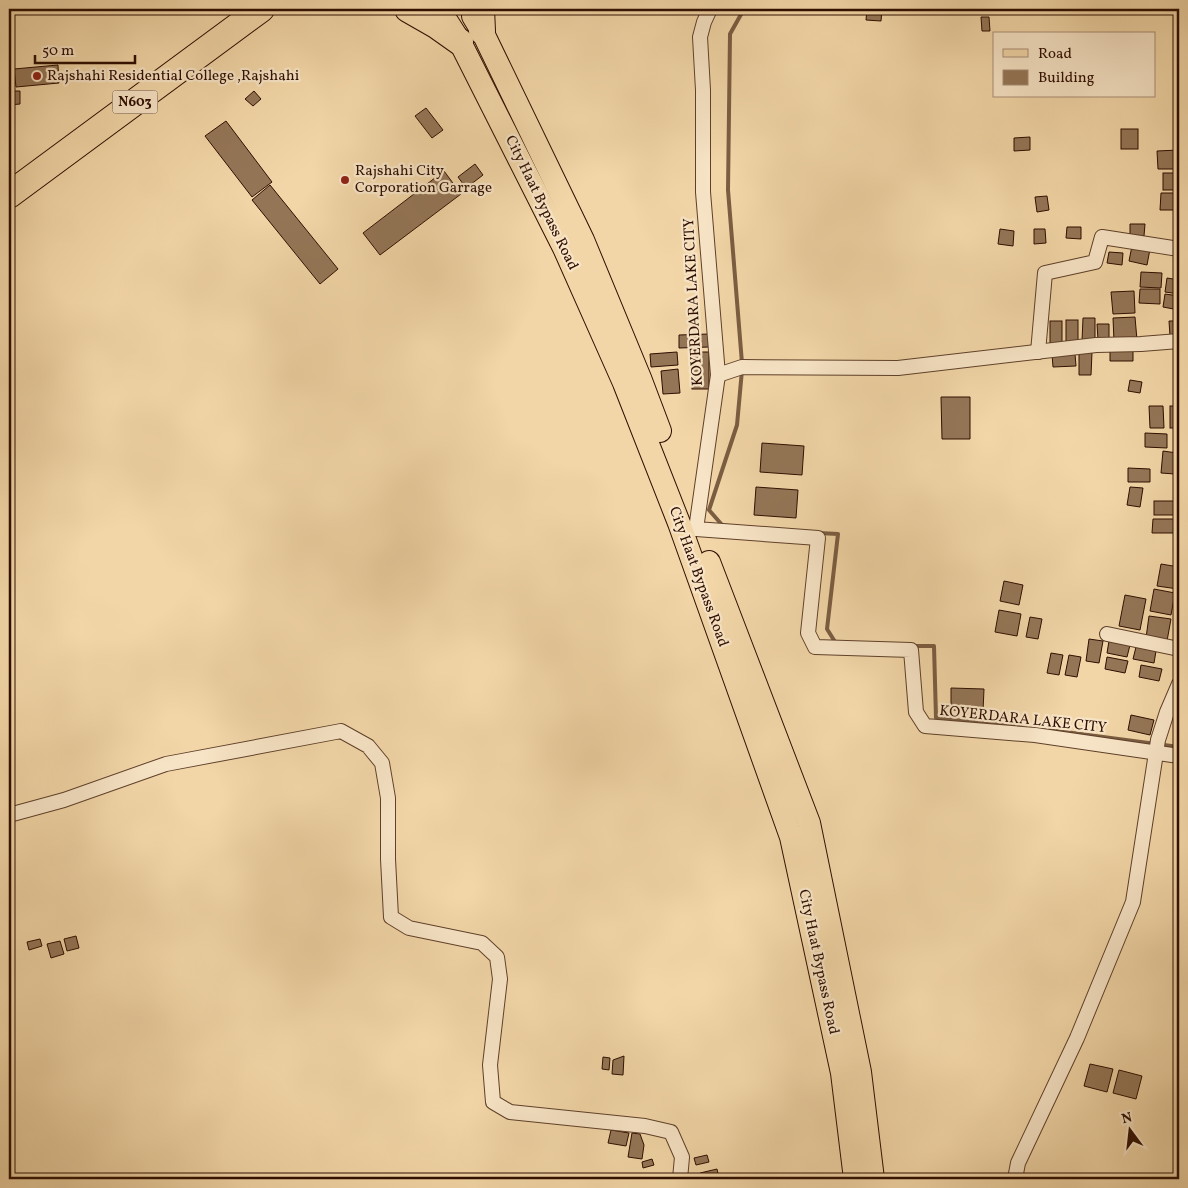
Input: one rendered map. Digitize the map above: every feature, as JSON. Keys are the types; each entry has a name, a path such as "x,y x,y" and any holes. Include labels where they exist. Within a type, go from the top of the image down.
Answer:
{"highway":[{"name":"N603","path":"9,195 261,9"},
{"path":"408,9 436,25 474,27"}],"main road":[{"name":"City Haat Bypass Road","path":"439,9 474,27 583,240 640,378 809,823 860,1072 873,1179"},
{"name":"City Haat Bypass Road","path":"469,9 474,27 564,248 624,383 676,516 792,837 842,1073 855,1179"}],"street":[{"name":"KOYERDARA LAKE CITY","path":"710,9 700,38 703,90 703,192 718,375 696,529 818,538 808,633 816,646 911,650 916,712 925,726 1156,748 1179,756"},
{"path":"1038,352 1044,273 1095,262 1102,238 1179,249"},
{"path":"718,375 742,367 898,368 1096,345 1179,341"},
{"path":"1107,634 1179,650"},
{"path":"1015,1179 1018,1163 1077,1038 1133,902 1156,748 1167,712 1179,684"},
{"path":"9,815 64,800 166,764 341,731 368,746 382,763 388,798 388,859 391,918 408,928 482,943 497,958 500,979 490,1065 494,1102 510,1112 645,1126 671,1132 682,1157 680,1179"}],"building":[{"path":"867,9 882,10 881,21 866,20"},
{"path":"981,17 989,17 990,31 982,31"},
{"name":"Rajshahi Residential College ,Rajshahi","path":"58,65 59,83 16,87 14,69"},
{"path":"9,91 20,91 20,104 9,105"},
{"path":"254,91 261,99 253,106 245,99"},
{"path":"426,108 443,130 432,138 415,116"},
{"path":"226,121 272,182 252,197 205,136"},
{"path":"1121,129 1138,129 1138,149 1121,149"},
{"path":"1030,137 1030,150 1014,151 1014,138"},
{"path":"1179,150 1179,169 1158,169 1157,151"},
{"path":"475,164 483,175 466,188 458,177"},
{"path":"444,171 461,194 380,255 363,233"},
{"path":"1163,173 1179,173 1179,190 1163,190"},
{"path":"270,185 338,269 320,284 252,200"},
{"path":"1161,193 1179,193 1179,210 1160,210"},
{"path":"1047,196 1049,210 1037,212 1035,197"},
{"path":"1130,224 1145,224 1144,236 1130,235"},
{"path":"1067,227 1081,227 1081,239 1066,238"},
{"path":"1000,229 1014,231 1013,246 998,244"},
{"path":"1034,229 1045,229 1046,243 1034,244"},
{"path":"1132,246 1150,249 1147,265 1129,261"},
{"path":"1109,252 1123,253 1122,265 1107,263"},
{"path":"1141,272 1162,273 1161,288 1140,287"},
{"path":"1167,278 1179,280 1179,294 1165,292"},
{"path":"1140,289 1160,289 1160,304 1139,303"},
{"path":"1134,291 1135,313 1113,314 1111,292"},
{"path":"1165,294 1179,296 1179,310 1163,307"},
{"path":"1135,317 1137,340 1114,341 1113,318"},
{"path":"1083,318 1095,318 1095,341 1082,341"},
{"path":"1066,320 1078,320 1078,343 1066,343"},
{"path":"1050,321 1062,321 1062,344 1050,344"},
{"path":"1169,321 1179,321 1179,336 1170,336"},
{"path":"1097,324 1109,324 1109,340 1098,340"},
{"path":"709,334 709,347 679,348 679,335"},
{"path":"1110,348 1133,349 1133,361 1110,361"},
{"path":"677,352 678,365 651,367 650,354"},
{"path":"692,352 709,352 709,389 692,389"},
{"path":"1079,352 1092,352 1091,375 1079,375"},
{"path":"1052,354 1075,354 1076,366 1053,367"},
{"path":"678,369 680,393 663,394 661,371"},
{"path":"1175,379 1179,379 1179,401 1175,401"},
{"path":"1130,380 1142,382 1140,393 1128,391"},
{"path":"941,397 970,397 970,439 942,439"},
{"path":"1149,406 1163,406 1164,428 1150,428"},
{"path":"1170,406 1179,406 1179,428 1170,428"},
{"path":"1145,433 1167,434 1167,448 1145,447"},
{"path":"762,443 804,446 802,475 760,472"},
{"path":"1163,451 1177,453 1175,474 1161,473"},
{"path":"1128,468 1150,469 1150,482 1128,482"},
{"path":"756,487 798,490 796,518 754,515"},
{"path":"1130,487 1143,488 1140,507 1127,505"},
{"path":"1154,501 1176,501 1176,515 1154,515"},
{"path":"1153,519 1175,519 1174,533 1152,533"},
{"path":"1161,564 1179,567 1178,589 1157,586"},
{"path":"1004,581 1023,585 1019,605 1000,601"},
{"path":"1154,589 1175,593 1171,615 1150,611"},
{"path":"1125,595 1146,599 1140,630 1119,626"},
{"path":"999,610 1021,614 1017,636 995,632"},
{"path":"1149,616 1171,619 1167,641 1146,638"},
{"path":"1030,617 1042,619 1038,639 1026,637"},
{"path":"1089,639 1103,641 1099,663 1086,661"},
{"path":"1109,641 1130,645 1127,657 1107,653"},
{"path":"1136,647 1156,651 1154,663 1133,659"},
{"path":"1051,653 1063,655 1059,675 1047,673"},
{"path":"1069,655 1081,657 1077,677 1065,675"},
{"path":"1107,657 1128,661 1125,673 1105,669"},
{"path":"1141,665 1162,669 1159,681 1139,677"},
{"path":"951,688 984,689 983,711 951,710"},
{"path":"1131,715 1154,720 1150,735 1128,730"},
{"path":"76,936 79,948 67,951 64,939"},
{"path":"40,939 42,946 29,950 27,942"},
{"path":"60,941 64,954 51,958 47,944"},
{"path":"624,1056 623,1075 612,1074 613,1060"},
{"path":"603,1057 610,1058 609,1070 602,1069"},
{"path":"1090,1064 1113,1069 1107,1092 1084,1086"},
{"path":"1119,1070 1142,1076 1136,1099 1113,1093"},
{"path":"611,1130 629,1133 626,1146 608,1143"},
{"path":"632,1133 640,1134 644,1145 642,1159 628,1157"},
{"path":"707,1155 709,1162 696,1165 694,1158"},
{"path":"652,1159 654,1165 643,1168 642,1162"},
{"path":"717,1169 719,1178 702,1179 700,1173"}],"waterway":[{"path":"742,363 728,190 730,34 744,9"},
{"path":"723,526 709,510 737,425 742,370"},
{"path":"819,533 838,534 827,629 837,645"},
{"path":"911,646 934,646 936,718 1021,727"},
{"path":"1050,730 1179,747"}],"place":[{"name":"Rajshahi Residential College ,Rajshahi","path":"37,76"},
{"name":"Rajshahi City Corporation Garrage","path":"345,180"}]}
